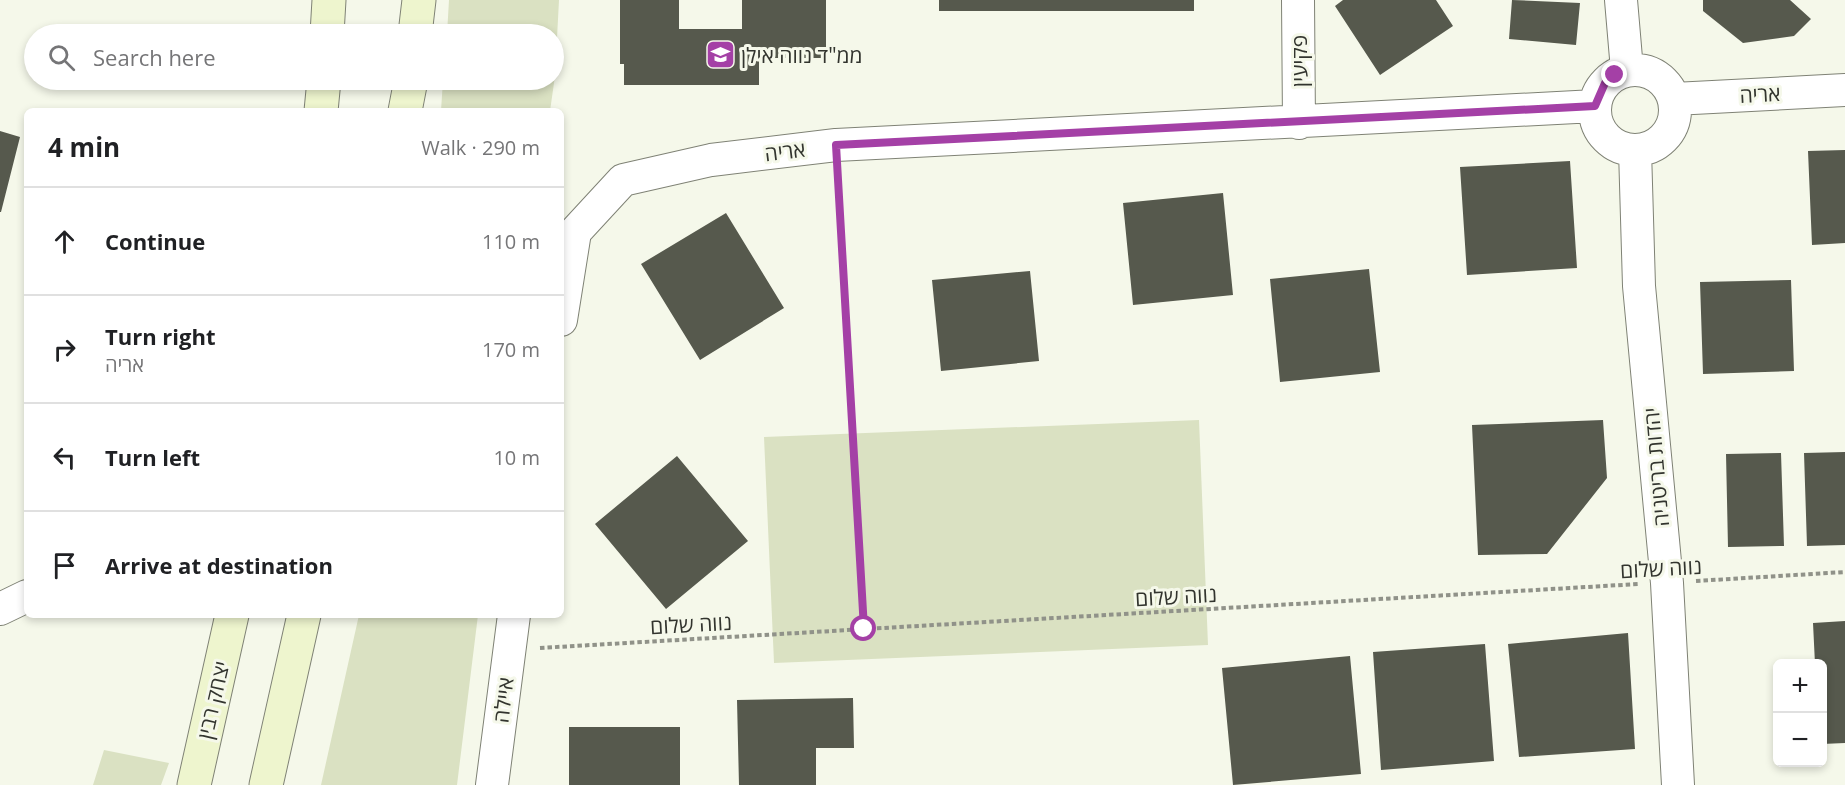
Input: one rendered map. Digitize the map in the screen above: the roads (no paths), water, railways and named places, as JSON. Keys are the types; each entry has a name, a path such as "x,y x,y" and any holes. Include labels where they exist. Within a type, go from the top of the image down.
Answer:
{"main road":[{"path":"328,24 329,0"},
{"path":"417,24 419,0"},
{"path":"321,108 323,90"},
{"path":"406,108 409,90"},
{"name":"יצחק רבין","path":"194,785 231,618"},
{"path":"266,785 303,618"}],"street":[{"name":"פקיעין","path":"1298,0 1299,123"},
{"path":"1621,0 1627,70"},
{"path":"1639,69 1661,79 1674,99 1676,112 1667,134 1653,146 1635,150 1622,148 1610,141 1596,119 1595,106 1605,83 1627,70 1639,69"},
{"name":"אריה","path":"1674,99 1845,90"},
{"name":"אריה","path":"564,301 575,232 623,180 711,160 836,145 1595,106"},
{"name":"יהדות בריטניה","path":"1635,150 1639,286 1667,583 1678,785"},
{"path":"0,609 24,597"},
{"name":"איילה","path":"492,785 514,618"}],"place":[{"name":"ממ\"ד נווה אילן","path":"720,55"}]}
